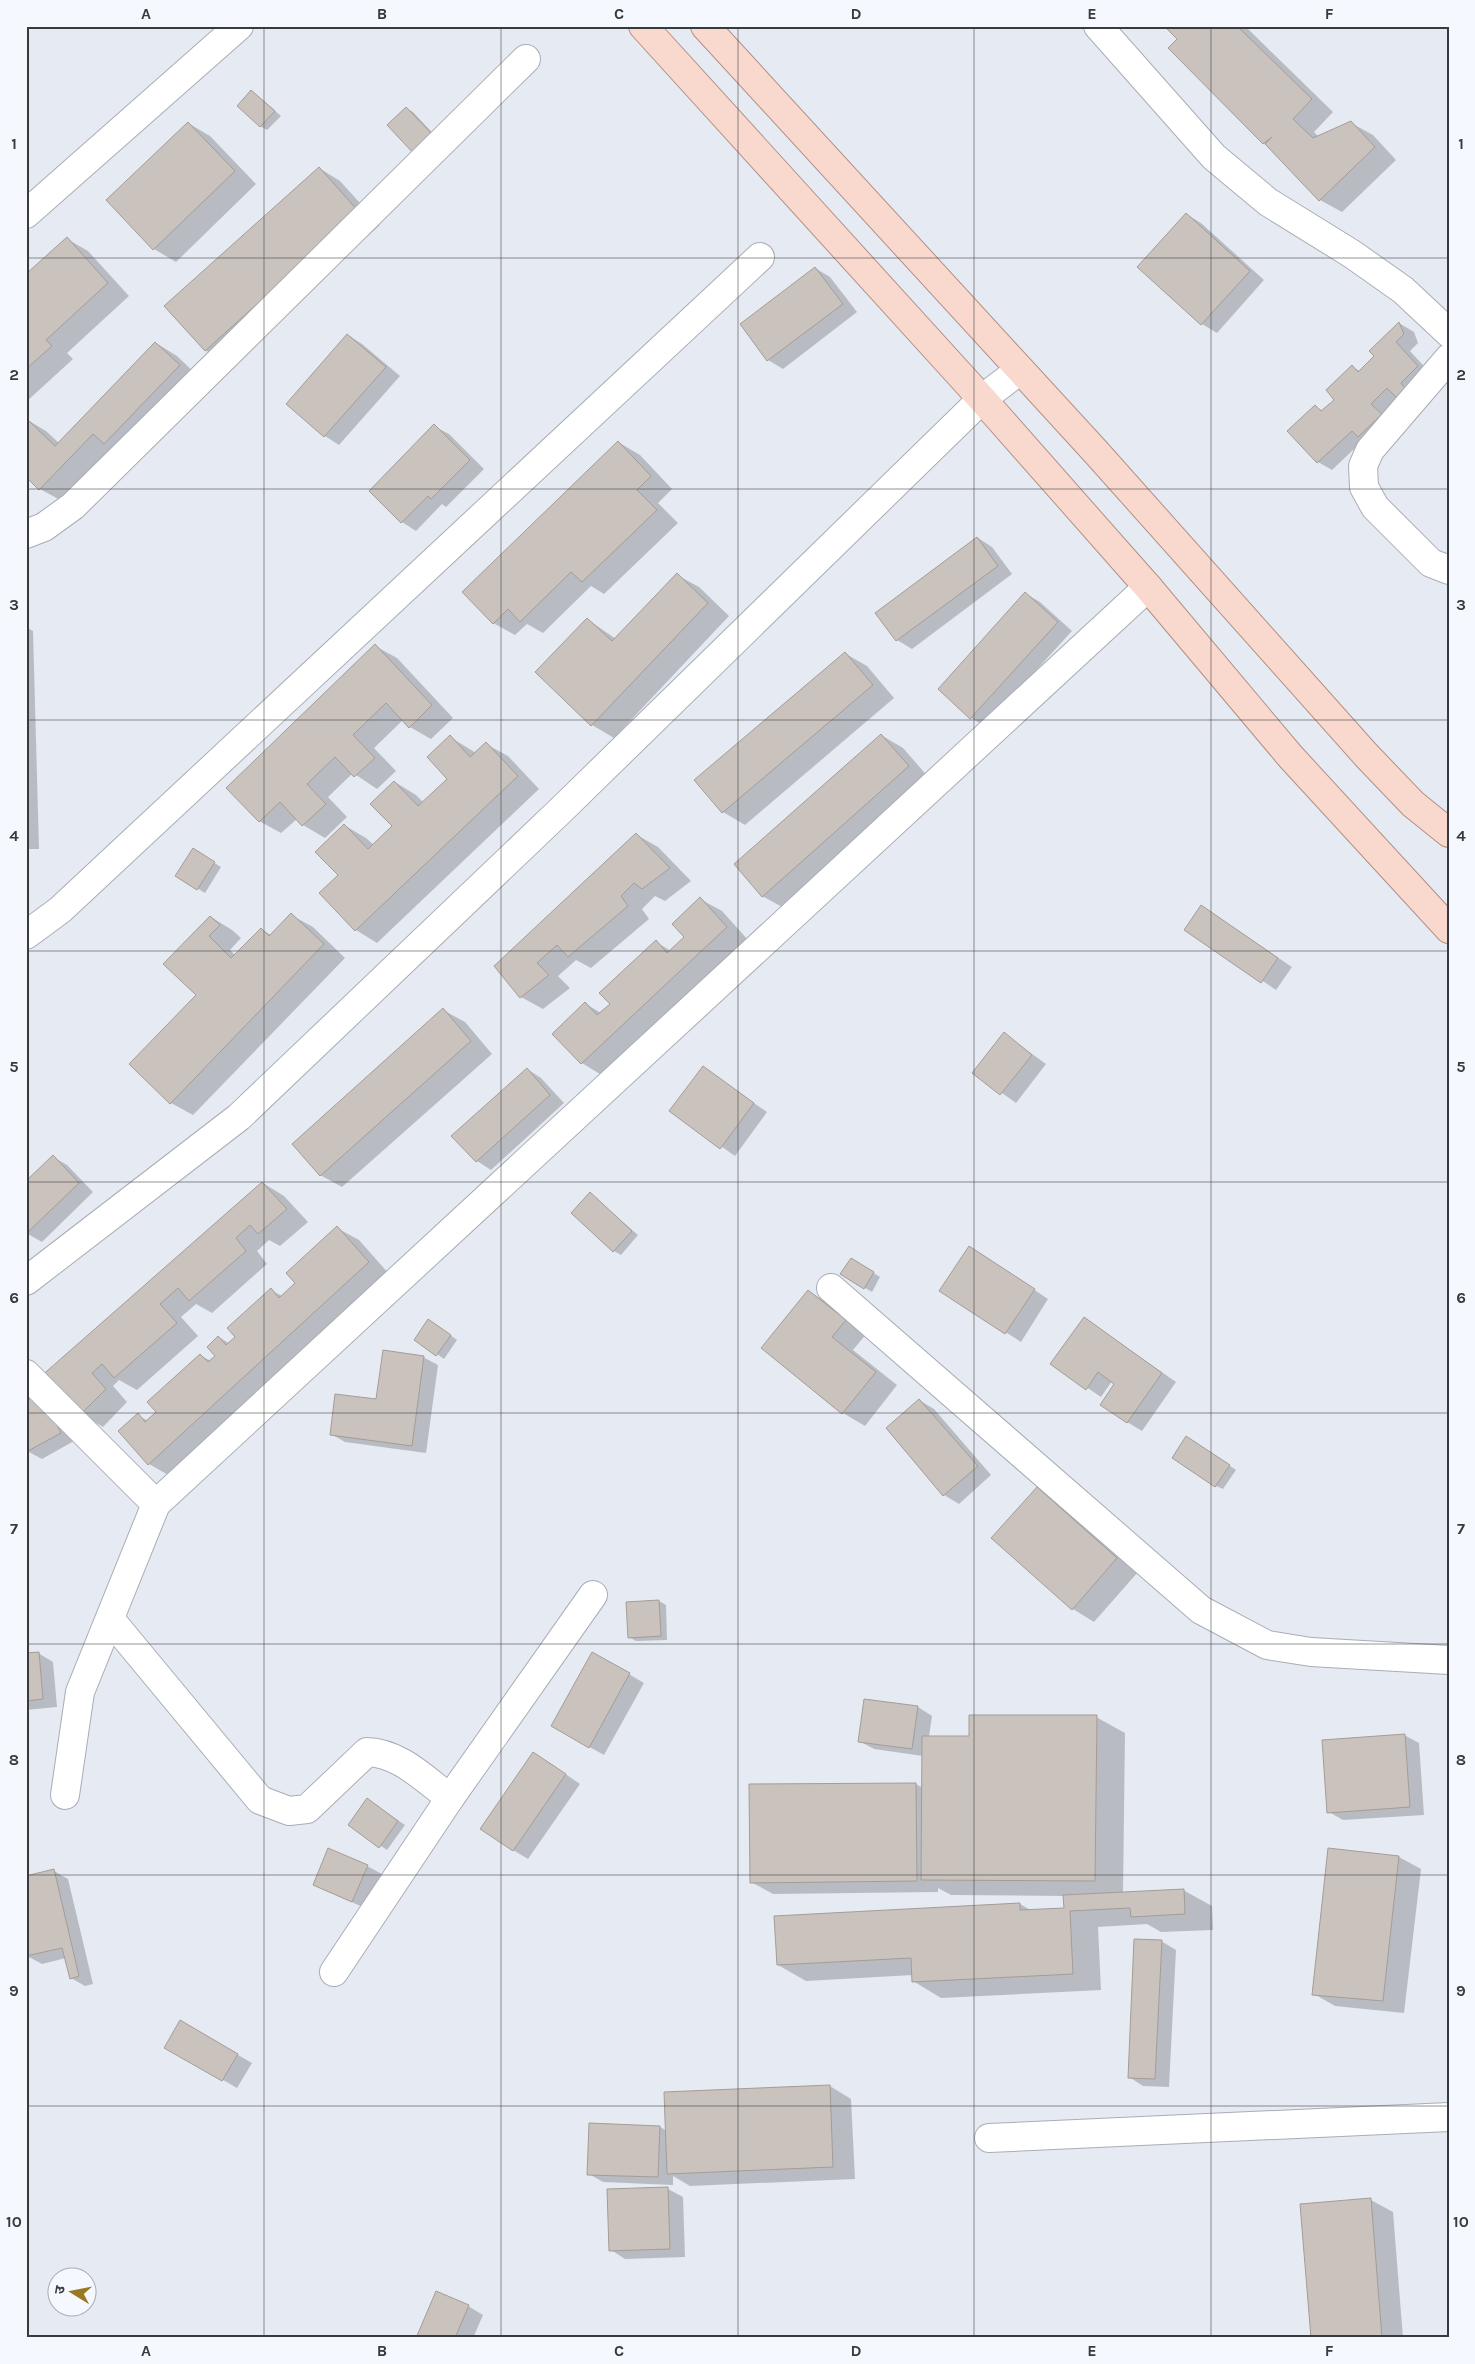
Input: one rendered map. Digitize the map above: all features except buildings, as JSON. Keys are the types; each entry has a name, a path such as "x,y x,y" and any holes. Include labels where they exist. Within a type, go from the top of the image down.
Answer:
{"main road":[{"path":"643,26 982,399 1148,587 1290,756 1449,929"},
{"path":"705,26 1020,370 1367,756 1413,804 1449,833"}],"street":[{"path":"26,214 239,26"},
{"path":"1103,28 1214,156 1268,202 1352,254 1403,290 1449,332"},
{"path":"26,534 44,527 73,506 526,59"},
{"path":"26,936 74,897 760,258"},
{"path":"1449,358 1370,450 1363,466 1364,488 1375,507 1432,563 1449,570"},
{"path":"26,1281 239,1117 560,811 982,399 1020,370"},
{"path":"65,1795 80,1692 156,1504 1148,587"},
{"path":"831,1288 1201,1610 1267,1645 1311,1652 1449,1660"},
{"path":"26,1374 156,1504"},
{"path":"334,1972 450,1798 593,1595"},
{"path":"110,1620 260,1800 289,1811 307,1809 367,1752 379,1753 399,1760 450,1798"},
{"path":"989,2138 1449,2117"}]}
